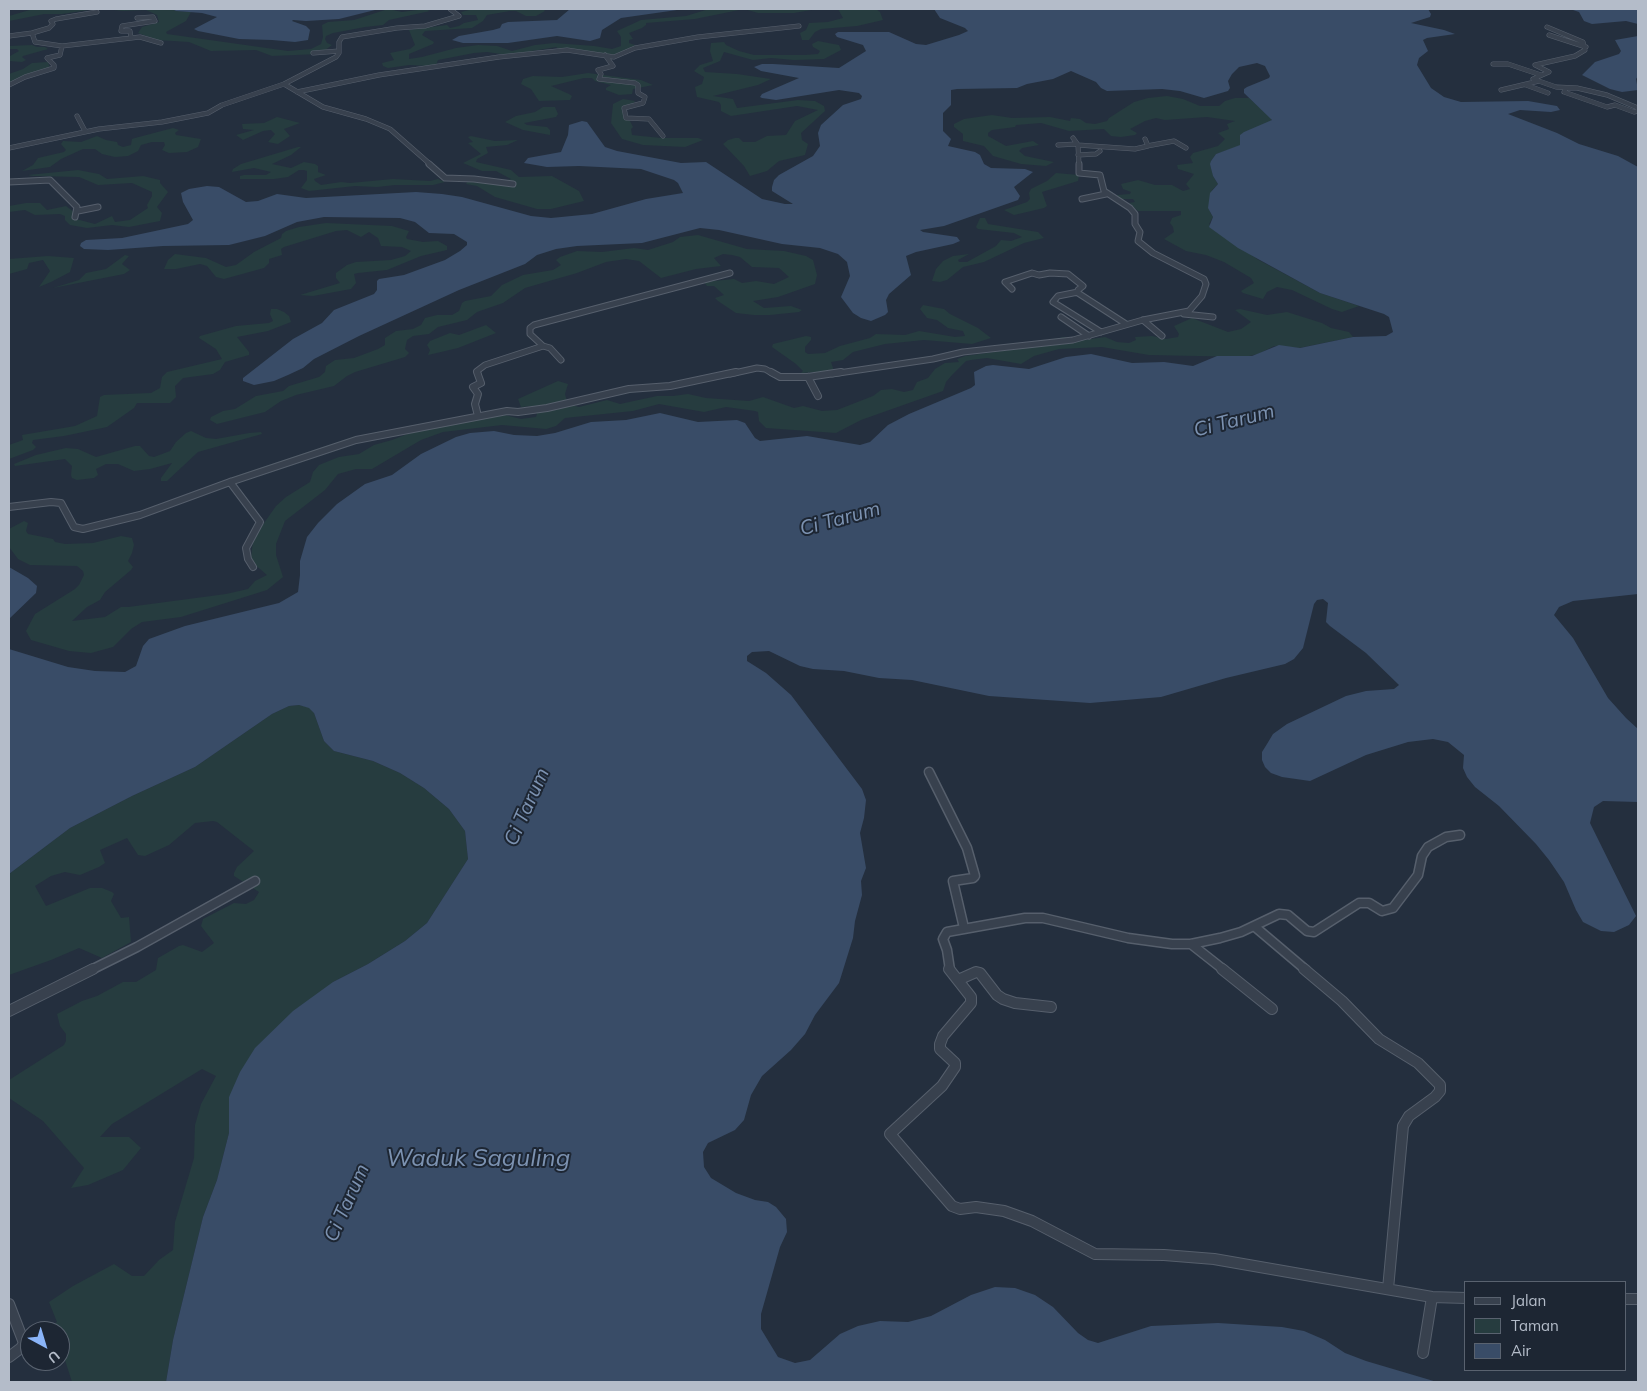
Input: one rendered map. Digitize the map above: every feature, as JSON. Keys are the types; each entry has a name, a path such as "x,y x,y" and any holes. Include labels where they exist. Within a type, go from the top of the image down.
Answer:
{"street":[{"path":"9,148 84,131 201,116 222,105 284,84 336,57 342,37 397,28 425,26 459,16 450,9"},
{"path":"9,36 32,34 49,28 52,24 51,21 56,19 97,12"},
{"path":"131,38 131,32 121,31 122,26 155,20 152,18 137,18"},
{"path":"297,92 388,74 558,50 575,50 615,56 633,49 703,36 799,26"},
{"path":"1547,26 1583,42 1586,47"},
{"path":"32,34 35,42 62,46 143,37 160,43"},
{"path":"1548,34 1586,47"},
{"path":"9,85 25,76 54,68 54,65 47,58 60,55 62,46"},
{"path":"1586,47 1585,51 1575,56 1535,65 1549,72 1532,78 1566,88 1577,88 1607,95 1638,110"},
{"path":"312,53 339,51"},
{"path":"605,55 613,66 598,70 600,74 599,79 635,83 638,85 638,92 645,97 643,103 624,108 626,118 649,119 663,136"},
{"path":"1493,64 1508,64 1541,75"},
{"path":"1501,90 1539,81"},
{"path":"284,84 323,107 366,119 390,129 445,178 474,179 513,184"},
{"path":"1526,85 1548,93"},
{"path":"1566,88 1564,92 1607,107 1615,106 1638,110"},
{"path":"77,116 84,131"},
{"path":"1073,138 1077,144 1079,173 1100,175 1102,189 1106,194 1123,203 1135,214 1135,224 1140,232 1138,241 1150,250 1204,280 1206,284 1202,296 1184,314"},
{"path":"1145,139 1147,146"},
{"path":"1058,145 1077,144 1133,149 1174,142 1186,148"},
{"path":"1078,155 1096,154 1100,151"},
{"path":"9,182 50,180 77,207 78,211"},
{"path":"1082,199 1106,194"},
{"path":"78,211 98,207"},
{"path":"75,217 78,211"},
{"path":"561,360 550,348 543,346 530,334 530,328 534,325 730,273"},
{"path":"1012,289 1005,282 1032,273 1040,275 1056,273 1070,275 1082,284 1083,287 1078,289 1078,292 1058,296 1053,302 1101,332"},
{"path":"1078,292 1086,300 1095,303 1126,324"},
{"path":"9,507 51,502 61,503 74,527 80,529 140,516 230,482 356,440 478,416 507,411 518,412 547,408 628,389 670,386 757,368 765,369 780,377 808,377 933,360 964,352 1027,346 1089,336 1143,320 1184,314 1213,317"},
{"path":"1061,317 1089,336"},
{"path":"1143,320 1162,336"},
{"path":"478,416 475,404 478,394 472,387 481,383 478,370 487,364 543,346"},
{"path":"808,377 818,396"},
{"path":"230,482 260,522 246,548 248,559 253,567"},
{"path":"929,772 967,848 976,876 953,881 964,928"},
{"path":"1460,835 1446,837 1428,847 1422,856 1418,875 1414,882 1393,908 1386,911 1376,909 1369,903 1359,903 1310,933 1291,917 1284,914 1279,914 1254,926 1220,938 1191,944 1172,944 1128,938 1043,918 1025,918 947,932 943,939 947,950 949,969 971,997 971,1003 943,1036 940,1044 940,1049 955,1063 955,1068 942,1086 890,1134 952,1206 960,1209 976,1207 1004,1211 1032,1221 1095,1254 1164,1255 1214,1259 1432,1296 1464,1298"},
{"path":"9,1012 137,947 255,881"},
{"path":"1254,926 1342,1000 1388,1047 1418,1063 1440,1085 1440,1091 1435,1097 1409,1116 1403,1126 1388,1289"},
{"path":"1191,944 1272,1008"},
{"path":"958,980 974,972 979,972 997,995 1003,999 1015,1003 1050,1007"},
{"path":"1423,1353 1432,1296"},
{"path":"9,1304 24,1343 21,1348 9,1357"}],"green space":[{"path":"33,9 95,9 62,14 44,14 9,21 9,16"},
{"path":"105,9 172,9 191,12 186,21 166,32 167,34 288,51 311,49 321,44 323,37 322,25 328,22 354,20 388,9 402,12 425,9 430,11 389,20 383,25 333,33 326,36 325,39 327,43 332,45 320,54 272,56 256,50 211,51 189,42 157,40 138,33 142,27 159,22 157,15 146,10 123,11"},
{"path":"473,9 543,9 545,11 536,16 526,16 516,11 510,11 487,15 483,21 472,28 425,31 422,35 434,42 433,44 409,54 409,59 478,45 497,46 512,51 535,45 554,43 612,49 621,46 621,37 617,31 641,20 686,16 709,9 744,9 695,19 646,23 642,28 629,33 633,39 629,40 629,43 635,45 634,47 613,55 559,49 556,47 508,55 487,52 474,53 438,60 436,65 429,66 409,65 388,68 383,66 382,63 394,60 390,53 410,49 415,45 409,30 447,25 450,28 478,20 476,15 463,15 461,12"},
{"path":"744,9 817,9 794,13 758,13"},
{"path":"838,9 876,9 880,12 883,20 857,26 821,29 815,32 809,40 802,40 800,33 806,30 809,23 828,22 843,18"},
{"path":"818,41 839,45 841,50 824,59 794,60 771,58 753,60 724,52 720,61 703,68 705,72 771,79 758,85 713,96 733,99 737,108 798,100 815,101 824,106 825,111 801,133 802,140 808,144 805,155 779,161 767,171 750,176 744,166 723,144 735,138 739,138 743,142 755,142 767,136 786,135 795,121 818,110 797,106 731,116 721,111 719,102 697,97 695,87 702,84 704,77 694,71 700,65 713,61 710,51 711,43 724,42 726,45 739,51 754,55 805,55 818,54 820,51 813,47 812,44"},
{"path":"32,45 48,49 23,56 26,60 22,62 9,61 10,56 19,51 17,49 9,49 9,46"},
{"path":"48,62 50,68 9,83 9,74 23,69 32,63"},
{"path":"588,73 641,80 653,85 633,89 632,94 619,95 606,90 611,85 595,81 592,78 584,78 551,86 572,96 570,100 539,101 531,89 521,84 523,79 533,76 562,77"},
{"path":"1167,96 1183,99 1200,106 1219,106 1225,101 1235,98 1249,98 1271,118 1271,122 1240,135 1240,145 1216,154 1211,161 1213,176 1218,184 1212,190 1210,212 1213,217 1209,224 1257,259 1320,293 1359,306 1342,312 1292,290 1277,287 1267,292 1263,299 1243,293 1241,291 1254,283 1251,278 1224,262 1206,255 1186,251 1164,239 1174,232 1170,223 1172,218 1181,215 1181,211 1138,211 1129,203 1135,202 1133,199 1120,199 1117,195 1130,194 1131,192 1123,189 1121,184 1138,180 1155,185 1172,185 1183,191 1190,189 1186,184 1194,174 1178,169 1177,165 1193,163 1190,157 1193,153 1218,146 1225,139 1218,133 1229,129 1227,124 1235,121 1207,117 1165,120 1156,118 1145,121 1130,129 1137,133 1135,135 1121,137 1111,136 1104,129 1069,131 1041,123 1016,125 1015,127 992,130 988,133 988,136 1006,146 1033,141 1039,145 1022,148 1019,151 1025,156 1054,162 1046,166 1021,164 993,156 984,146 963,141 963,134 954,127 954,124 964,119 992,115 1012,118 1050,117 1070,121 1071,118 1095,124 1107,121 1134,102"},
{"path":"623,99 635,101 633,104 622,108 625,119 630,121 633,127 631,129 632,135 661,138 698,138 703,140 685,147 643,145 622,139 611,123 613,104"},
{"path":"543,107 555,107 558,114 556,117 524,123 547,127 550,130 550,135 523,130 505,122 516,116 535,112"},
{"path":"277,117 300,123 284,129 290,136 278,144 268,142 275,134 271,130 263,131 243,140 236,135 254,130 243,129 242,124 264,123"},
{"path":"173,128 179,130 175,133 176,135 201,139 198,147 187,152 169,153 162,150 165,145 164,142 152,142 141,145 138,151 128,156 115,157 102,154 95,149 83,149 61,159 50,167 22,171 33,165 38,158 64,152 66,150 61,144 63,141 81,142 97,136 117,142 118,145 123,147 131,145 132,139"},
{"path":"468,137 495,141 518,140 507,145 486,147 488,153 477,159 476,162 511,170 519,177 552,176 579,191 584,201 551,209 537,209 495,197 477,186 466,184 468,181 480,180 498,183 511,179 496,171 482,171 463,163 481,154 468,143 473,142"},
{"path":"301,147 291,155 272,164 291,168 304,162 315,164 318,166 318,172 326,175 314,179 321,185 393,179 430,181 438,179 445,182 433,185 355,186 309,191 301,188 307,180 307,171 304,170 299,170 288,177 274,179 240,179 240,176 244,175 266,175 271,172 254,168 232,172 233,169 241,164"},
{"path":"78,170 99,174 107,179 143,176 160,180 160,183 168,192 157,207 162,213 160,221 129,227 112,225 87,228 70,225 65,220 65,216 60,214 35,215 25,210 9,212 9,206 26,203 40,203 47,210 66,206 74,212 72,218 95,224 112,216 115,222 130,220 148,208 147,205 152,192 132,183 98,185 79,177 28,175"},
{"path":"1056,173 1079,175 1078,181 1042,192 1047,206 1044,208 1014,215 1004,210 1027,202 1030,199 1029,193 1031,189 1047,181"},
{"path":"980,218 985,218 988,224 1038,232 1044,238 1024,243 984,262 963,267 947,280 940,282 932,281 936,269 943,261 953,256 969,254 958,260 959,262 967,262 996,246 1001,240 1011,241 1022,237 1014,233 978,229 976,227"},
{"path":"326,223 392,226 409,231 407,239 423,242 438,241 447,246 447,250 421,256 387,270 354,274 356,283 351,289 313,296 300,295 340,283 336,278 336,273 347,265 356,262 391,260 405,256 411,251 402,247 381,246 378,238 369,232 361,237 347,230 336,231 284,247 281,249 282,255 269,259 269,263 264,268 224,279 216,277 207,266 200,264 176,269 164,269 168,260 175,254 206,258 226,267 236,265 254,252 281,238 282,234 286,231"},
{"path":"698,235 747,249 784,251 806,256 813,260 817,275 815,284 778,297 753,301 764,308 791,306 802,310 799,312 754,315 736,313 718,301 715,298 724,295 714,286 707,286 704,282 734,279 742,283 756,281 774,284 789,277 779,268 752,267 740,257 732,255 723,254 714,258 721,266 696,269 661,278 639,261 626,259 606,262 577,273 525,288 503,303 477,312 467,320 438,327 429,334 413,336 407,340 405,349 409,353 405,357 355,372 334,386 296,395 281,401 265,412 217,424 210,420 211,417 223,411 235,409 256,396 283,391 289,386 319,377 325,372 326,366 335,360 354,358 378,349 385,345 385,338 396,331 413,329 421,325 425,318 437,315 452,315 459,311 462,303 465,301 491,296 502,285 523,275 553,270 561,265 556,260 560,257 577,251 602,252 634,248 648,250 673,242 680,237"},
{"path":"125,255 129,256 122,264 130,270 124,274 53,288 79,280 86,273 106,269"},
{"path":"48,256 74,258 70,272 39,287 50,271 43,260 29,263 27,269 9,274 9,259"},
{"path":"923,305 944,309 978,328 991,338 972,344 924,340 885,344 853,352 843,360 831,362 834,371 801,373 803,371 796,364 772,347 773,344 806,336 811,337 811,340 805,347 805,352 808,354 825,353 840,346 870,338 876,334 905,335 919,331 955,337 965,336 963,331 948,328 937,320 927,318 920,309"},
{"path":"271,309 284,312 289,316 291,322 268,331 237,337 249,352 249,355 225,362 220,370 213,374 183,378 175,386 176,397 170,403 137,403 134,408 107,427 33,440 32,443 36,447 33,450 9,459 9,445 23,440 22,435 75,426 97,416 100,397 104,395 151,393 160,388 162,377 167,372 222,359 216,349 199,338 200,336 236,326 269,323 273,321 270,314"},
{"path":"1240,309 1267,315 1287,312 1322,323 1331,328 1349,332 1353,337 1299,348 1274,346 1258,354 1245,357 1149,355 1102,347 1059,349 1034,356 1021,364 987,358 971,360 966,361 952,375 946,382 943,391 861,420 836,433 766,428 759,421 758,412 755,411 726,407 704,412 659,404 633,411 565,418 556,426 546,429 502,425 443,432 421,440 372,469 356,469 338,474 325,490 285,521 276,544 276,555 283,577 267,590 181,617 142,622 131,629 113,647 91,653 69,651 31,640 26,631 35,614 75,589 84,575 83,571 77,566 30,565 18,559 9,547 9,529 24,521 28,523 26,531 28,534 53,539 55,542 65,544 93,543 121,536 132,538 134,545 128,561 133,567 131,570 105,592 100,600 87,607 72,621 105,617 121,607 226,594 248,589 255,581 267,575 253,563 251,558 253,540 257,533 276,506 286,497 310,482 313,472 319,465 339,457 359,454 374,445 418,430 493,416 505,415 521,419 536,417 537,414 532,406 521,407 518,399 558,381 568,384 565,394 567,401 579,407 607,400 620,404 657,396 688,394 706,398 749,401 763,397 794,408 803,406 822,411 837,410 873,396 881,390 892,389 904,392 913,390 917,382 928,378 935,369 945,363 959,362 957,359 965,356 1038,346 1043,341 1064,337 1084,340 1105,337 1117,342 1129,343 1136,340 1135,337 1152,336 1166,339 1178,337 1179,334 1174,326 1192,318 1228,332 1241,329 1251,322 1235,310"},
{"path":"486,325 496,333 458,348 428,355 430,350 427,345 430,341 450,333 459,335"},
{"path":"191,431 206,438 216,439 249,433 261,432 262,434 198,452 167,481 161,481 161,478 172,463 134,471 118,464 106,464 96,469 98,475 94,478 77,480 72,478 72,466 65,459 15,466 14,464 36,455 66,448 78,449 96,457 140,446 149,456 154,457 170,451 176,442"},
{"path":"289,706 309,707 314,713 324,741 334,751 373,761 400,773 424,788 449,809 465,831 468,859 427,923 405,941 368,964 333,982 229,1097 229,1133 217,1180 203,1217 173,1340 166,1382 72,1382 68,1371 70,1321 57,1321 49,1302 73,1286 114,1264 132,1276 144,1276 159,1260 173,1250 175,1222 194,1158 195,1125 201,1104 216,1076 202,1069 112,1124 100,1137 129,1137 141,1148 123,1170 88,1185 71,1188 84,1168 43,1121 9,1098 9,1080 64,1045 66,1034 60,1026 57,1014 123,982 136,982 156,970 158,958 179,946 183,945 202,952 214,943 201,926 203,919 234,903 246,904 254,900 259,892 234,876 237,867 254,851 217,822 213,821 195,823 169,845 145,856 138,855 127,838 100,850 105,863 99,867 80,875 65,872 51,876 35,886 46,906 90,888 102,888 112,892 114,894 111,901 121,918 129,917 131,942 102,958 79,948 9,975 9,874 70,828 132,796 195,767 272,714"}],"water":[{"path":"172,9 379,9 339,19 293,20 310,30 308,40 295,42 239,39 198,31 194,29 217,17"},
{"path":"570,9 684,9 621,18 602,30 600,38 590,41 557,36 508,43 463,43 452,40 459,36 500,28 502,24 508,22 557,20"},
{"name":"Waduk Saguling","path":"934,9 1428,9 1431,14 1430,17 1411,23 1455,34 1423,40 1428,51 1419,58 1417,65 1431,88 1444,97 1461,102 1528,101 1557,106 1560,110 1551,112 1520,110 1508,114 1557,133 1579,144 1618,156 1638,167 1638,594 1573,601 1559,607 1554,615 1573,638 1608,698 1638,729 1638,802 1603,801 1594,807 1590,823 1636,916 1629,925 1614,932 1601,931 1583,922 1564,882 1549,860 1499,806 1475,787 1463,768 1464,755 1448,742 1433,739 1408,742 1366,755 1310,781 1282,777 1271,773 1265,767 1262,760 1262,752 1273,734 1287,724 1346,696 1366,691 1394,689 1399,685 1366,653 1326,622 1328,603 1323,599 1317,600 1314,604 1303,648 1294,659 1285,664 1226,678 1161,697 1090,703 989,696 912,680 879,678 844,671 813,669 800,666 769,651 752,652 747,656 747,661 766,673 791,695 862,789 866,800 860,833 866,868 861,881 862,895 855,921 853,938 839,983 815,1015 805,1034 791,1050 762,1076 751,1095 744,1120 735,1130 708,1143 703,1152 704,1167 711,1178 736,1193 755,1200 768,1202 776,1207 786,1219 787,1232 780,1247 761,1314 761,1329 778,1357 795,1363 810,1360 840,1334 858,1326 880,1321 908,1322 931,1316 971,1295 995,1287 1015,1288 1035,1295 1053,1307 1078,1333 1088,1340 1098,1343 1151,1326 1218,1323 1282,1327 1304,1331 1325,1340 1345,1353 1366,1361 1437,1382 166,1382 173,1340 203,1217 217,1180 229,1133 229,1097 240,1072 255,1048 293,1011 333,982 368,964 405,941 427,923 468,859 465,831 449,809 424,788 400,773 373,761 334,751 324,741 314,713 309,708 299,705 289,706 272,714 195,767 132,796 70,828 9,874 9,649 68,667 95,671 125,672 136,666 143,646 149,639 185,626 279,603 298,592 300,561 307,537 337,504 365,484 392,475 421,454 456,437 470,433 494,431 514,435 537,436 555,433 591,422 626,420 660,413 698,422 737,420 745,423 755,438 760,441 807,436 860,445 870,442 888,425 909,414 971,388 975,385 974,372 986,366 1029,369 1066,357 1091,354 1132,363 1164,362 1193,366 1217,356 1252,356 1279,345 1300,348 1353,337 1386,336 1393,332 1389,317 1384,314 1320,293 1238,248 1209,227 1213,217 1208,208 1210,193 1218,184 1213,176 1211,161 1216,154 1240,145 1240,135 1244,132 1272,120 1244,93 1244,89 1247,87 1270,76 1265,66 1257,63 1239,67 1228,81 1230,88 1228,91 1204,98 1180,91 1162,89 1107,91 1096,82 1071,71 1053,79 1017,88 951,90 951,105 943,113 943,131 951,139 948,146 975,152 980,155 984,164 991,168 1025,169 1033,172 1014,187 1020,196 1018,200 944,226 920,230 957,237 960,241 906,256 911,275 889,294 886,300 888,312 871,321 853,313 841,297 850,276 847,262 838,254 820,248 782,244 719,230 700,228 642,243 577,246 556,249 537,255 525,264 459,290 359,336 314,359 303,368 288,375 274,381 254,385 243,381 243,378 293,339 322,323 334,310 374,294 377,290 377,281 379,279 404,275 445,260 460,251 467,245 467,242 454,234 429,233 415,222 400,218 324,217 297,222 265,236 229,245 163,246 108,250 84,249 80,246 81,243 86,240 122,238 188,224 193,220 183,202 181,193 189,189 207,186 219,187 246,202 258,201 277,194 306,198 416,192 442,194 462,197 531,216 551,218 592,214 646,199 683,193 678,183 674,180 641,169 579,166 547,167 524,163 528,158 561,152 568,135 569,125 582,121 587,122 605,147 681,163 706,162 762,199 793,204 772,191 774,180 779,175 813,156 820,146 818,133 821,125 843,105 861,99 862,96 859,93 839,90 776,100 762,98 760,97 762,94 799,78 761,71 754,67 762,64 773,64 839,68 866,51 863,45 837,37 835,34 838,32 889,32 916,44 926,45 968,31 940,18"},
{"path":"1570,9 1638,9 1638,24 1626,21 1592,24 1584,21 1579,12"},
{"path":"1638,36 1638,76 1636,79 1638,90 1622,92 1610,89 1582,75 1595,62 1619,54 1621,51 1615,40"},
{"path":"9,567 28,578 37,586 36,593 9,619"}],"water label":[{"name":"Ci Tarum","path":"1234,421"},
{"name":"Ci Tarum","path":"840,519"},
{"name":"Ci Tarum","path":"527,807"},
{"name":"Ci Tarum","path":"347,1203"}]}
